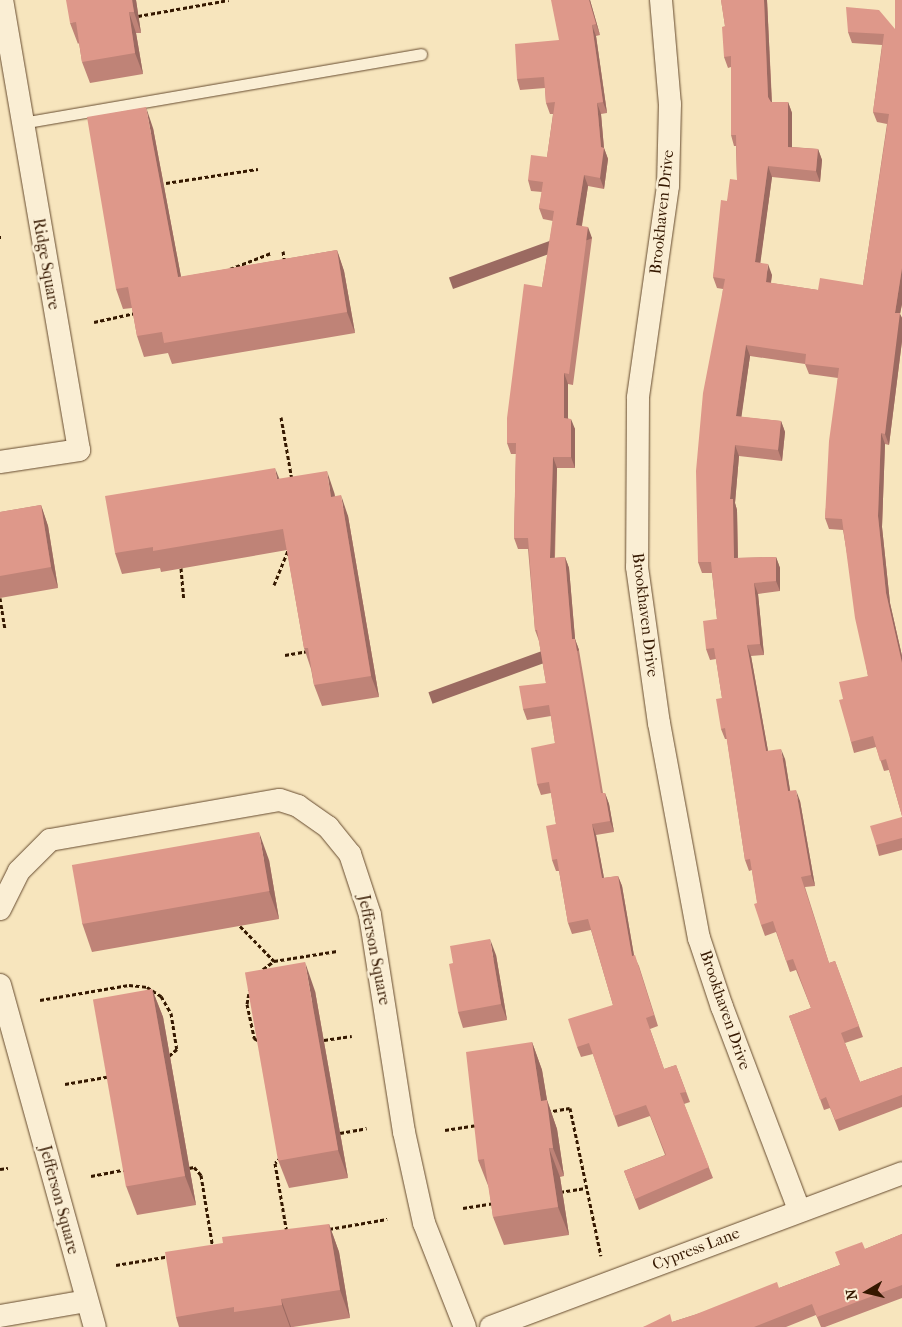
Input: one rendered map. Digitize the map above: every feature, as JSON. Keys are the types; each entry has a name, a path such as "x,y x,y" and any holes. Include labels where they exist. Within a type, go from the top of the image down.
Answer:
{"street":[{"name":"Ridge Square","path":"0,462 79,450 2,0"},
{"name":"Brookhaven Drive","path":"661,0 670,104 668,186 638,398 636,567 659,724 699,938 722,1007 799,1210"},
{"name":"Jefferson Square","path":"0,908 19,871 50,840 280,800 298,806 328,827 350,854 370,915 404,1132 424,1222 465,1327"},
{"name":"Jefferson Square","path":"0,986 95,1327"},
{"name":"Cypress Lane","path":"491,1327 902,1173"},
{"path":"0,1316 87,1301"}],"lane":[{"path":"22,123 420,54"}],"path":[{"path":"138,16 229,0"},
{"path":"166,183 258,169"},
{"path":"283,251 286,271"},
{"path":"226,271 272,253"},
{"path":"94,322 137,312"},
{"path":"281,417 293,489"},
{"path":"274,585 288,550"},
{"path":"181,568 184,600"},
{"path":"0,598 6,630"},
{"path":"285,655 308,651"},
{"path":"240,926 274,961"},
{"path":"263,1042 254,1038 248,992 261,969 274,961 337,951"},
{"path":"40,1000 129,985 147,987 161,996 171,1012 177,1049 169,1056"},
{"path":"324,1040 352,1036"},
{"path":"65,1084 112,1076"},
{"path":"538,1113 570,1108 601,1256"},
{"path":"445,1130 484,1124"},
{"path":"340,1133 367,1128"},
{"path":"283,1156 277,1158 275,1163 287,1236"},
{"path":"189,1168 194,1167 201,1174 214,1258"},
{"path":"0,1169 8,1168"},
{"path":"91,1176 128,1169"},
{"path":"551,1194 586,1188"},
{"path":"463,1208 498,1203"},
{"path":"322,1230 387,1219"},
{"path":"278,1238 294,1235"},
{"path":"203,1250 222,1247"},
{"path":"116,1265 174,1256"}],"building":[{"path":"66,0 132,0 134,12 129,12 135,53 82,62 76,22 70,23"},
{"path":"551,0 589,0 596,24 592,25 603,102 597,103 601,147 604,148 600,178 584,175 576,225 588,227 569,374 564,373 564,418 571,419 571,457 553,457 550,558 565,557 572,639 575,639 601,793 605,793 610,821 592,824 602,878 618,876 632,956 635,955 654,1015 646,1018 664,1069 676,1065 686,1092 680,1093 709,1167 635,1199 624,1171 666,1155 646,1105 614,1116 589,1043 577,1047 568,1019 613,1005 588,919 568,923 557,859 552,860 546,826 556,824 549,782 537,784 531,748 555,743 549,705 523,709 519,686 546,683 537,630 535,630 528,538 514,538 516,443 507,443 507,418 524,284 542,287 554,211 539,208 543,182 528,180 531,155 547,157 555,102 546,103 544,77 517,79 515,44 559,40"},
{"path":"721,0 764,0 768,97 771,102 788,102 788,147 818,149 816,171 768,166 755,262 768,264 766,282 818,290 820,278 863,285 889,114 873,112 884,34 848,32 846,7 879,10 895,29 895,0 902,0 902,268 895,313 900,313 885,434 881,433 878,516 886,593 902,663 902,816 886,759 880,761 873,736 851,742 839,700 843,699 839,682 868,676 855,618 842,519 825,518 829,441 839,368 805,364 806,354 746,345 736,416 781,421 778,450 735,445 730,499 733,499 734,558 776,557 776,581 754,583 760,644 747,645 766,751 781,749 788,791 796,790 811,875 801,877 829,963 835,961 859,1026 841,1033 860,1082 902,1067 902,1095 835,1120 826,1097 820,1100 789,1016 811,1008 793,959 786,961 773,921 761,925 754,904 757,903 750,859 745,860 725,728 721,729 716,699 722,698 714,648 706,649 703,621 717,619 711,562 698,562 696,471 703,393 725,279 713,277 721,200 727,201 730,179 737,180 736,135 731,135 731,56 724,57 722,27 725,26"},
{"path":"146,107 178,277 337,250 347,312 164,343 162,332 137,336 128,287 116,289 87,117"},
{"path":"275,468 277,479 327,471 331,497 341,495 371,676 314,685 308,648 304,648 283,529 153,551 153,547 115,553 105,496"},
{"path":"41,505 51,567 0,576 0,512"},
{"path":"902,817 902,838 876,845 870,826"},
{"path":"259,832 269,891 82,924 72,865"},
{"path":"490,939 501,1004 458,1012 449,964 453,963 450,946"},
{"path":"305,962 338,1150 278,1161 245,973"},
{"path":"152,989 185,1176 126,1187 93,999"},
{"path":"532,1042 541,1101 547,1100 553,1148 549,1148 558,1207 493,1217 484,1159 478,1160 466,1052"},
{"path":"329,1224 340,1290 281,1299 282,1305 234,1312 234,1307 176,1317 165,1252 223,1243 222,1237"},
{"path":"902,1234 902,1285 817,1317 812,1304 754,1327 643,1327 670,1314 672,1322 694,1315 777,1282 779,1288 840,1265 835,1252 862,1242 865,1249"}]}
